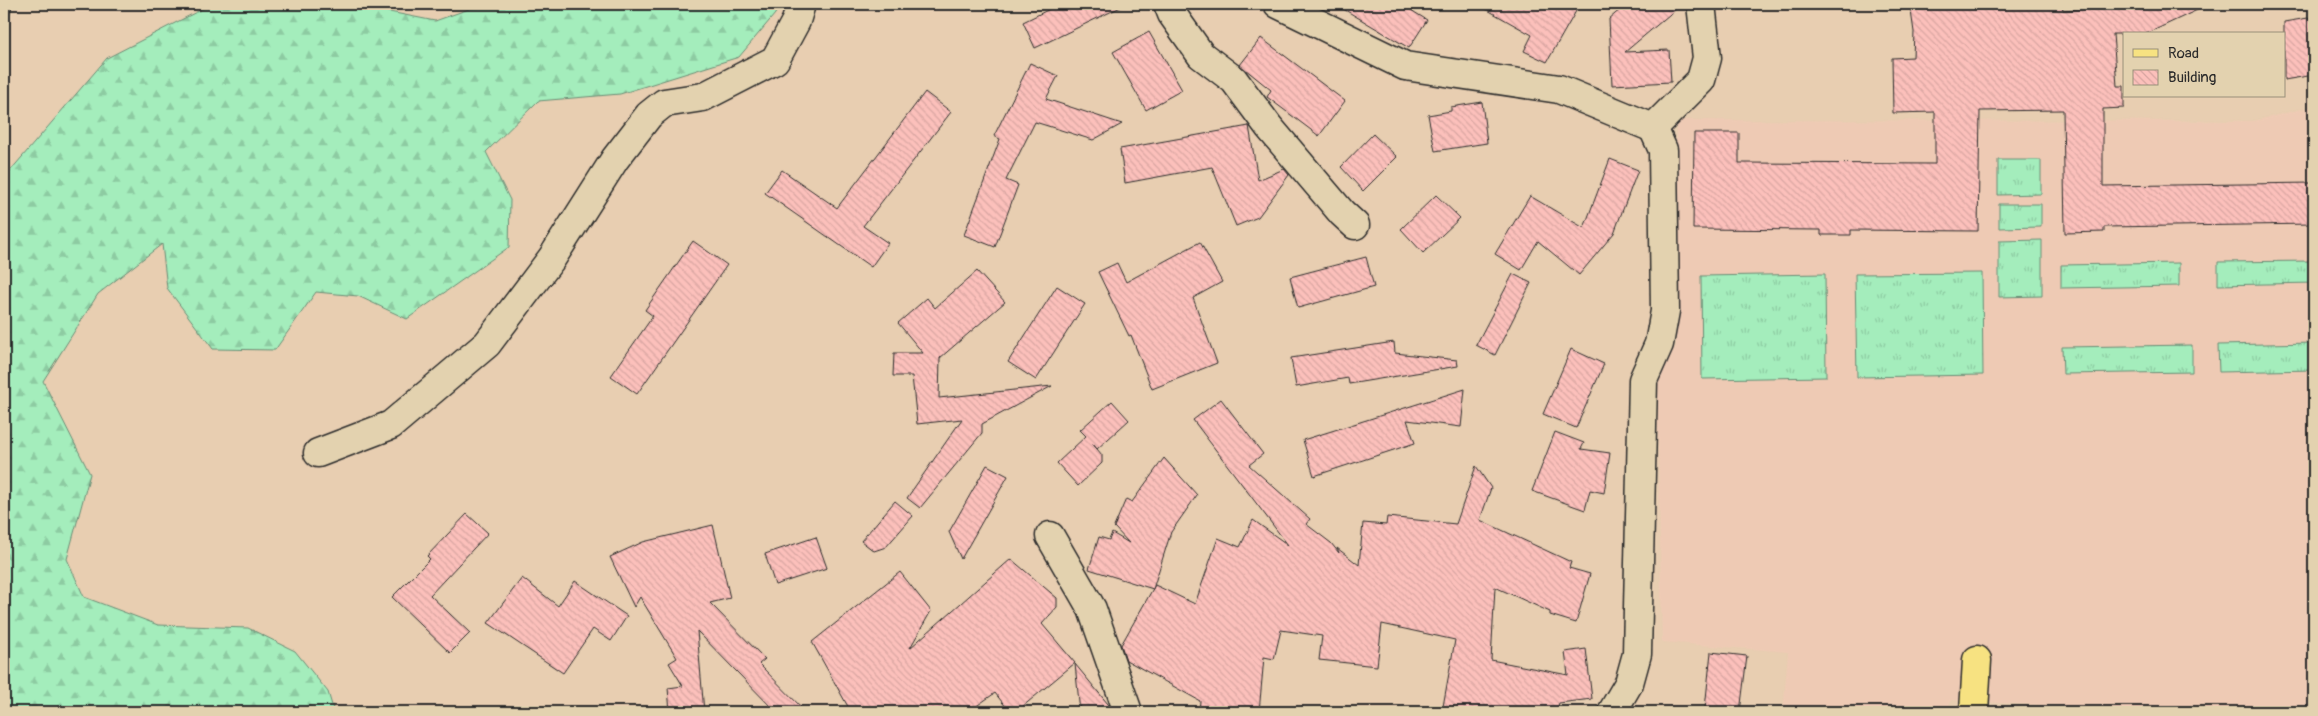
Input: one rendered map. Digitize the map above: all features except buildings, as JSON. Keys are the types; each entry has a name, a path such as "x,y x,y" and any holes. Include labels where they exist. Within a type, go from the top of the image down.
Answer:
{"main road":[{"path":"1974,712 1977,660"}],"street":[{"path":"318,453 392,425 487,344 552,258 615,159 649,114 664,103 703,98 775,60 796,21 800,4"},
{"path":"1168,4 1172,14 1201,56 1234,80 1269,127 1342,213 1355,225"},
{"path":"1278,4 1405,66 1559,89 1653,128 1663,150 1665,311 1659,344 1643,380 1637,654 1629,683 1612,712"},
{"path":"1653,128 1701,80 1707,58 1701,4"},
{"path":"1050,536 1092,609 1128,712"}],"shaded area":[{"path":"2314,106 2314,712 2158,712 1951,700 1948,712 1783,712 1788,652 1662,642 1657,380 1676,346 1676,120 2254,121"}],"green space":[{"path":"212,4 349,4 435,21 483,4 779,4 775,14 739,57 620,94 538,101 486,152 510,200 509,247 407,319 358,296 316,292 275,350 213,349 167,288 162,244 98,294 43,381 90,474 67,559 84,597 158,625 248,628 295,651 328,692 334,712 4,712 4,178 107,58"},
{"path":"1998,160 2041,160 2041,194 1998,195"},
{"path":"1999,204 2041,204 2041,227 1999,228"},
{"path":"2042,240 2042,296 1999,297 1999,241"},
{"path":"2314,261 2314,283 2218,285 2218,262"},
{"path":"2179,263 2179,286 2061,288 2061,265"},
{"path":"1982,273 1983,375 1857,377 1855,274"},
{"path":"1825,274 1826,377 1702,379 1701,276"},
{"path":"2314,343 2314,370 2219,372 2218,345"},
{"path":"2192,345 2192,372 2063,374 2062,347"}],"railway":[{"path":"4,27 10,4"}]}
